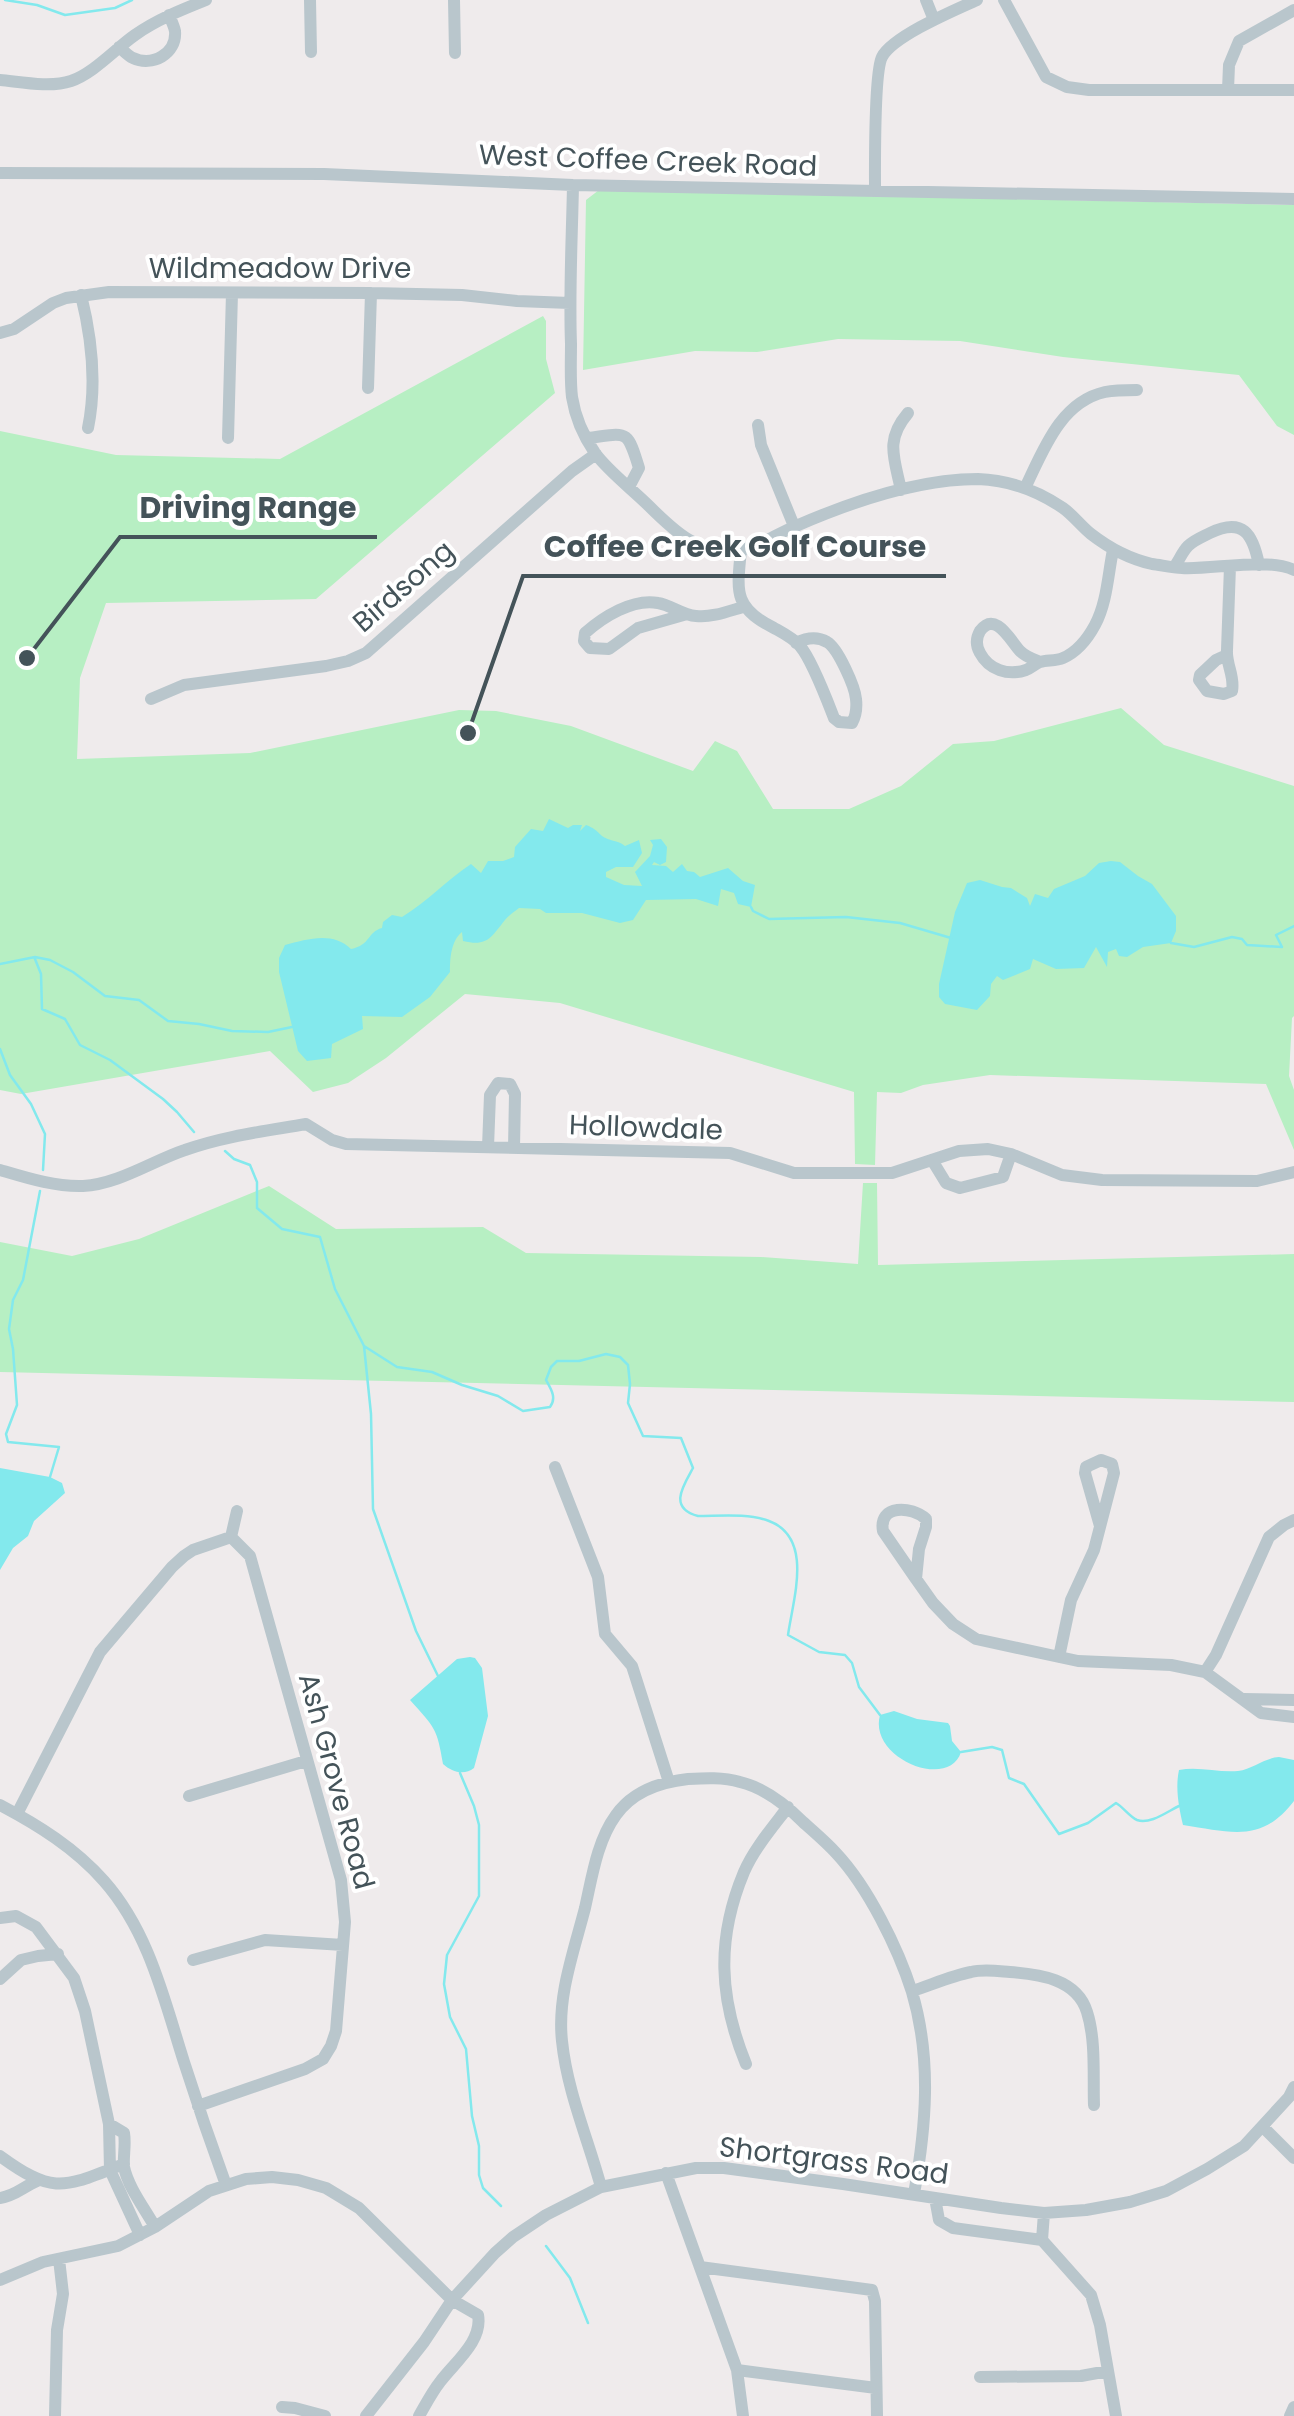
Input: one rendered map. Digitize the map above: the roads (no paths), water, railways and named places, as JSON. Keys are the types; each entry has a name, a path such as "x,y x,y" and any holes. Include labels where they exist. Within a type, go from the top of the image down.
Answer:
{"street":[{"path":"0,80 70,82 139,32 206,0"},
{"path":"310,0 310,52"},
{"path":"454,0 455,53"},
{"path":"926,0 934,20"},
{"path":"875,191 881,58 893,45 934,20 977,0"},
{"path":"1004,0 1046,76 1067,87 1294,90"},
{"path":"1228,90 1229,65 1239,41 1294,10"},
{"path":"120,47 140,60 168,54 175,31 169,15"},
{"name":"West Coffee Creek Road","path":"0,173 324,174 574,185 1294,199"},
{"path":"574,185 572,400 579,423 596,454 675,532 694,544 741,550 870,498 953,480 978,479 1025,488 1064,508 1113,550 1146,562 1174,568 1260,565 1294,570"},
{"name":"Wildmeadow Drive","path":"0,333 27,322 53,303 109,292 371,293 570,302"},
{"path":"228,438 232,293"},
{"path":"368,388 371,293"},
{"path":"81,295 93,367 93,404 88,428"},
{"path":"1025,488 1050,436 1066,416 1085,400 1106,392 1137,390"},
{"path":"901,490 893,453 894,429 908,413"},
{"path":"758,425 761,445 794,526"},
{"path":"588,438 616,434 631,440 640,468 629,487"},
{"name":"Birdsong","path":"151,699 184,684 326,666 366,653 596,454"},
{"path":"1174,568 1192,542 1224,526 1249,535 1260,565"},
{"path":"741,550 738,574 743,607 801,648 834,718 852,723 856,696 837,652 830,643 812,638 796,643"},
{"path":"1040,662 1018,649 1002,627 983,627 978,635 978,651 989,666 1000,671 1026,670 1040,662 1064,658 1081,645 1094,627 1113,550"},
{"path":"1227,656 1230,566"},
{"path":"687,614 638,628 610,648 590,648 584,641 585,633 596,623 616,611 646,602 659,603 697,617 743,607"},
{"path":"488,1148 490,1095 498,1083 510,1084 515,1094 514,1148"},
{"name":"Hollowdale","path":"0,1170 53,1184 85,1186 106,1182 222,1138 306,1124 346,1144 730,1153 794,1173 892,1173 959,1151 988,1149 1012,1154 1062,1176 1102,1180 1257,1181 1294,1172"},
{"path":"932,1160 946,1183 960,1188 1003,1177 1012,1154"},
{"path":"555,1467 598,1578 605,1634 632,1666 669,1782"},
{"path":"18,1814 100,1652 184,1556 232,1537 237,1511"},
{"path":"916,1579 926,1519 916,1511 891,1511 881,1523 883,1531 916,1579 933,1602 953,1624 976,1639 1098,1664 1171,1665 1205,1672 1261,1713 1294,1717"},
{"path":"1205,1672 1216,1656 1269,1538 1294,1520"},
{"path":"1059,1657 1070,1600 1094,1550 1100,1526"},
{"path":"1269,1538 1294,1536"},
{"name":"Ash Grove Road","path":"198,2106 322,2059 336,2031 343,1946 342,1880 250,1556 232,1537"},
{"path":"1242,1699 1294,1700"},
{"path":"189,1796 306,1761"},
{"path":"600,2187 564,2058 560,2015 605,1832 632,1798 656,1785 716,1778 758,1788 788,1807 838,1855 883,1922 912,1992 922,2040 926,2118 914,2194"},
{"path":"0,1805 59,1840 82,1859 106,1883 142,1938 226,2185"},
{"path":"746,2064 730,2024 726,1998 726,1926 744,1870 788,1807"},
{"path":"0,1918 16,1916 36,1927 74,1978 86,2010 119,2192 140,2235"},
{"path":"193,1960 265,1940 343,1946"},
{"path":"0,1979 21,1960 58,1954"},
{"path":"912,1992 972,1971 1034,1974 1055,1980 1079,1995 1087,2012 1094,2105"},
{"name":"Shortgrass Road","path":"366,2416 452,2300 494,2253 546,2215 600,2187 696,2168 724,2168 1044,2213 1086,2210 1130,2202 1207,2170 1244,2146 1294,2087"},
{"path":"1262,2127 1294,2158"},
{"path":"0,2156 37,2181 54,2186 117,2167"},
{"path":"117,2167 155,2227"},
{"path":"666,2173 738,2370 744,2416"},
{"path":"0,2280 43,2262 118,2246 155,2227 210,2190 246,2179 272,2177 326,2188 359,2208 452,2300 478,2315 480,2326 474,2340 436,2386 419,2416"},
{"path":"0,2198 14,2196 37,2181"},
{"path":"119,2192 132,2186"},
{"path":"935,2198 939,2220 953,2228 1042,2240 1090,2295 1100,2324 1116,2416"},
{"path":"1042,2240 1044,2213"},
{"path":"54,2416 57,2330 63,2294 59,2259"},
{"path":"700,2267 872,2290 877,2416"},
{"path":"738,2370 876,2388"},
{"path":"980,2377 1081,2376 1108,2371"},
{"path":"1290,2416 1294,2407"},
{"path":"282,2408 321,2415"}],"water":[{"path":"549,819 568,828 582,825 580,831 586,825 625,846 639,840 642,853 633,867 616,867 606,872 606,877 624,885 642,886 635,872 650,856 650,840 661,839 667,847 666,862 652,865 666,866 673,872 682,864 700,877 728,868 743,881 755,885 751,907 738,904 734,893 721,889 718,906 696,899 646,900 633,920 620,923 582,913 519,908 484,941 463,941 462,932 458,936 450,972 430,997 402,1017 362,1016 363,1029 332,1044 331,1058 307,1061 298,1051 279,972 279,958 285,945 328,938 351,949 357,947 392,915 402,917 471,864 481,873 488,861 514,857 515,847 531,829 543,831"},
{"path":"1120,862 1152,884 1176,916 1171,943 1143,947 1127,957 1119,956 1116,949 1108,952 1107,967 1096,947 1084,968 1056,969 1033,959 1030,969 1003,980 997,976 991,984 990,996 977,1010 945,1004 939,997 955,912 967,883 980,880 1011,888 1027,898 1030,906 1035,894 1048,898 1054,889 1085,876 1099,863"},
{"path":"0,1468 50,1477 62,1483 65,1493 34,1521 28,1536 13,1548 0,1570"},
{"path":"470,1657 482,1668 488,1716 474,1768 462,1772 443,1764 434,1729 410,1700 457,1659"},
{"path":"894,1711 948,1723 952,1741 961,1752 954,1763 942,1769 927,1769 897,1756 880,1731 880,1715"},
{"path":"1279,1757 1294,1760 1294,1801 1282,1815 1244,1832 1183,1825 1177,1791 1179,1770 1238,1771"}],"waterway":[{"path":"5,0 65,15 115,8 132,0"},
{"path":"751,907 769,919 846,917 900,923 951,938"},
{"path":"1171,943 1194,947 1232,937 1247,945 1282,947 1276,935 1294,926"},
{"path":"0,964 35,957 50,960 105,996 139,1000 168,1021 232,1031 268,1032 292,1027"},
{"path":"35,959 41,974 42,1009 65,1019 80,1045 110,1060 163,1099 194,1132"},
{"path":"0,1049 10,1075 31,1104 45,1134 43,1170"},
{"path":"225,1151 250,1165 257,1182 257,1208 282,1229 320,1237 335,1289 364,1346 371,1414 373,1509 416,1631 438,1676"},
{"path":"40,1191 23,1280 13,1300 9,1329 17,1405 6,1434 8,1442 59,1447 50,1477"},
{"path":"364,1346 397,1367 432,1372 498,1396 523,1411 550,1407 553,1397 546,1380 557,1361 579,1361 606,1354 620,1357 628,1365 628,1403 643,1436 681,1438 693,1468 680,1496 683,1508 698,1516 761,1518 783,1529 792,1541 797,1571 788,1635 819,1652 845,1655 852,1663 859,1687 880,1715"},
{"path":"961,1752 992,1747 1002,1750 1009,1778 1024,1784 1059,1834 1088,1823 1116,1803 1142,1821 1179,1806"},
{"path":"460,1773 479,1825 479,1896 447,1955 444,1984 450,2017 466,2049 479,2175 483,2188 501,2206"},
{"path":"546,2246 570,2278 588,2323"}],"place":[{"name":"Driving Range","path":"27,658"},
{"name":"Coffee Creek Golf Course","path":"468,733"}]}
